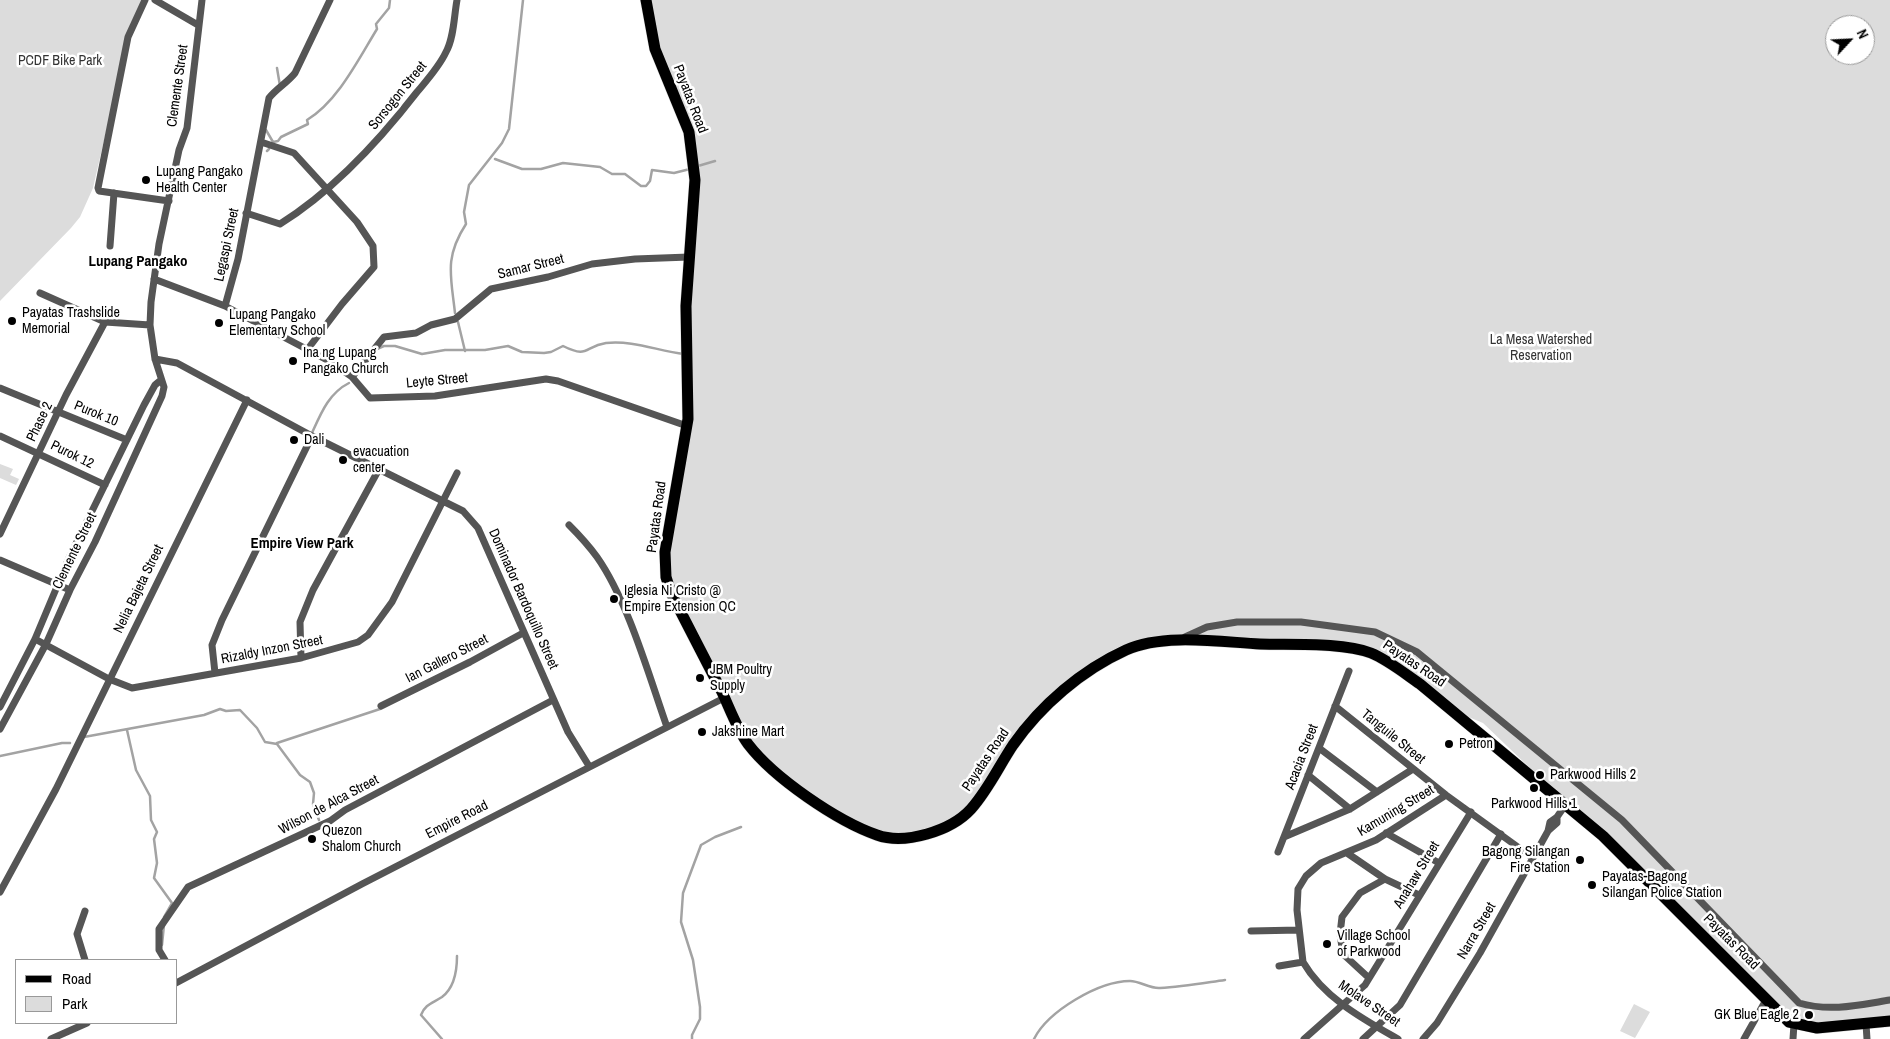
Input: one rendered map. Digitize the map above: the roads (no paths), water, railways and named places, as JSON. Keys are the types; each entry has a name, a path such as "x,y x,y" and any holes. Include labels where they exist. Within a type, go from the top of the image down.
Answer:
{"main road":[{"name":"Payatas Road","path":"646,0 655,49 692,142 695,201 686,306 687,426 667,531 666,577 671,593 747,743 777,773 823,806 860,828 877,835 905,838 945,827 969,811 1031,722 1068,686 1128,649 1146,644 1178,641 1339,648 1374,654 1407,674 1448,705 1566,804 1630,862 1782,1016 1794,1024 1817,1028 1890,1021"}],"street":[{"path":"145,0 128,38 98,188 99,190 114,194 169,201"},
{"path":"155,0 198,25"},
{"name":"Clemente Street","path":"0,729 46,644 162,396 164,387 155,359 150,326 154,279 179,150 186,128 202,0"},
{"name":"Legaspi Street","path":"225,306 238,259 270,98 276,89 287,83 295,73 330,0"},
{"name":"Sorsogon Street","path":"246,213 280,224 294,216 351,168 389,129 440,63 448,50 457,0"},
{"path":"261,142 294,153 374,246 374,266 307,350"},
{"path":"110,246 114,194"},
{"name":"Samar Street","path":"352,377 384,336 416,333 431,325 455,319 491,289 548,277 592,264 635,259 689,257"},
{"name":"Leyte Street","path":"154,279 225,306 329,361 352,377 370,398 435,396 546,379 558,381 687,426"},
{"path":"40,293 105,322 150,326"},
{"name":"Phase 2","path":"0,534 38,453 105,322"},
{"name":"Dominador Bardoquillo Street","path":"155,359 177,363 312,436 463,511 478,528 568,732 589,766"},
{"name":"Clemente Street","path":"0,707 35,639 59,586 69,558 127,440 155,385 161,380"},
{"name":"Purok 10","path":"0,388 127,440"},
{"name":"Nelia Bajeta Street","path":"0,892 56,789 247,400"},
{"name":"Purok 12","path":"0,436 105,485"},
{"path":"212,674 212,645 222,620 312,436"},
{"path":"120,456 130,461"},
{"path":"301,658 300,622 309,598 320,573 379,469"},
{"name":"Rizaldy Inzon Street","path":"35,639 132,688 301,658 358,642 368,634 382,617 400,588 457,473"},
{"path":"100,497 112,503"},
{"path":"569,525 597,557 620,601 643,658 667,727"},
{"path":"0,560 70,590"},
{"path":"1178,641 1207,627 1237,622 1300,622 1375,632 1417,652 1622,820 1799,1004 1813,1008 1843,1008 1890,1000"},
{"name":"Ian Gallero Street","path":"381,706 470,662 523,633"},
{"name":"Acacia Street","path":"1278,852 1349,671"},
{"name":"Empire Road","path":"178,981 589,766 724,698"},
{"name":"Wilson de Alca Street","path":"164,959 160,950 159,928 188,887 330,822 345,810 554,700"},
{"name":"Tanguile Street","path":"1335,706 1446,795 1533,858"},
{"path":"1319,748 1377,792"},
{"path":"1284,837 1350,809 1413,769"},
{"path":"1308,775 1350,809"},
{"name":"Kamuning Street","path":"1304,962 1299,930 1298,889 1306,876 1321,862 1347,853 1386,833 1446,795"},
{"name":"Narra Street","path":"1422,1039 1437,1023 1480,953 1548,831 1550,822 1558,817 1566,804"},
{"name":"Anahaw Street","path":"1304,1039 1365,985 1471,812"},
{"path":"1386,833 1438,863"},
{"path":"1363,1039 1400,1005 1500,834"},
{"path":"1347,853 1385,879 1420,896"},
{"path":"1369,978 1343,954 1340,934 1342,918 1360,893 1385,879"},
{"path":"85,911 77,934 85,959"},
{"path":"1252,931 1299,930"},
{"path":"1279,966 1304,962"},
{"name":"Molave Street","path":"1304,962 1311,976 1342,1004 1398,1039"},
{"path":"1744,1039 1766,1000"},
{"path":"51,1039 85,1024"},
{"path":"1794,1024 1794,1039"},
{"path":"1866,1024 1867,1039"}],"waterway":[{"path":"266,130 273,142 308,124 307,120 318,112 338,91 355,66 377,29 376,24 389,8 390,0"},
{"path":"455,313 451,278 454,247 466,224 464,212 469,185 502,143 509,129 523,0"},
{"path":"277,68 280,86"},
{"path":"495,159 522,169 541,169 563,163 600,167 612,174 625,174 641,186 646,186 650,181 652,170 674,173 690,169"},
{"path":"698,166 715,161"},
{"path":"458,322 465,351"},
{"path":"377,349 384,346 395,346 422,354 445,350 485,350 508,346 522,352 544,353 563,346 582,352 599,345 616,342 636,344 684,354"},
{"path":"312,433 322,411 331,398 349,383"},
{"path":"84,737 204,715 220,709 226,711 240,710 257,728 265,742 277,744 300,775 310,782 314,793 313,804 319,820"},
{"path":"277,743 380,709"},
{"path":"127,730 136,770 150,796 151,820 157,832 154,839 157,863 154,878 172,903 164,917"},
{"path":"0,756 70,743"},
{"path":"692,1039 700,1019 700,1007 693,960 681,922 683,893 701,845 715,837 741,827"},
{"path":"162,945 164,925"},
{"path":"442,1039 421,1015 427,1006 442,997 449,989 455,973 457,956"},
{"path":"1034,1039 1041,1028 1062,1008 1104,986 1130,981 1160,988 1225,980"}],"place":[{"name":"Lupang Pangako Health Center","path":"146,180"},
{"name":"Payatas Trashslide Memorial","path":"12,321"},
{"name":"Lupang Pangako Elementary School","path":"219,323"},
{"name":"Ina ng Lupang Pangako Church","path":"293,361"},
{"name":"Dali","path":"294,440"},
{"name":"evacuation center","path":"343,460"},
{"name":"Iglesia Ni Cristo @ Empire Extension QC","path":"614,599"},
{"name":"JBM Poultry Supply","path":"700,678"},
{"name":"Jakshine Mart","path":"702,732"},
{"name":"Petron","path":"1449,744"},
{"name":"Parkwood Hills 2","path":"1540,775"},
{"name":"Parkwood Hills 1","path":"1534,788"},
{"name":"Quezon Shalom Church","path":"312,839"},
{"name":"Bagong Silangan Fire Station","path":"1580,860"},
{"name":"Payatas-Bagong Silangan Police Station","path":"1592,885"},
{"name":"Village School of Parkwood","path":"1327,944"},
{"name":"GK Blue Eagle 2","path":"1809,1015"}],"district":[{"name":"Lupang Pangako","path":"138,262"},
{"name":"Empire View Park","path":"302,544"}],"park label":[{"name":"PCDF Bike Park","path":"60,61"},
{"name":"La Mesa Watershed Reservation","path":"1541,348"}]}
